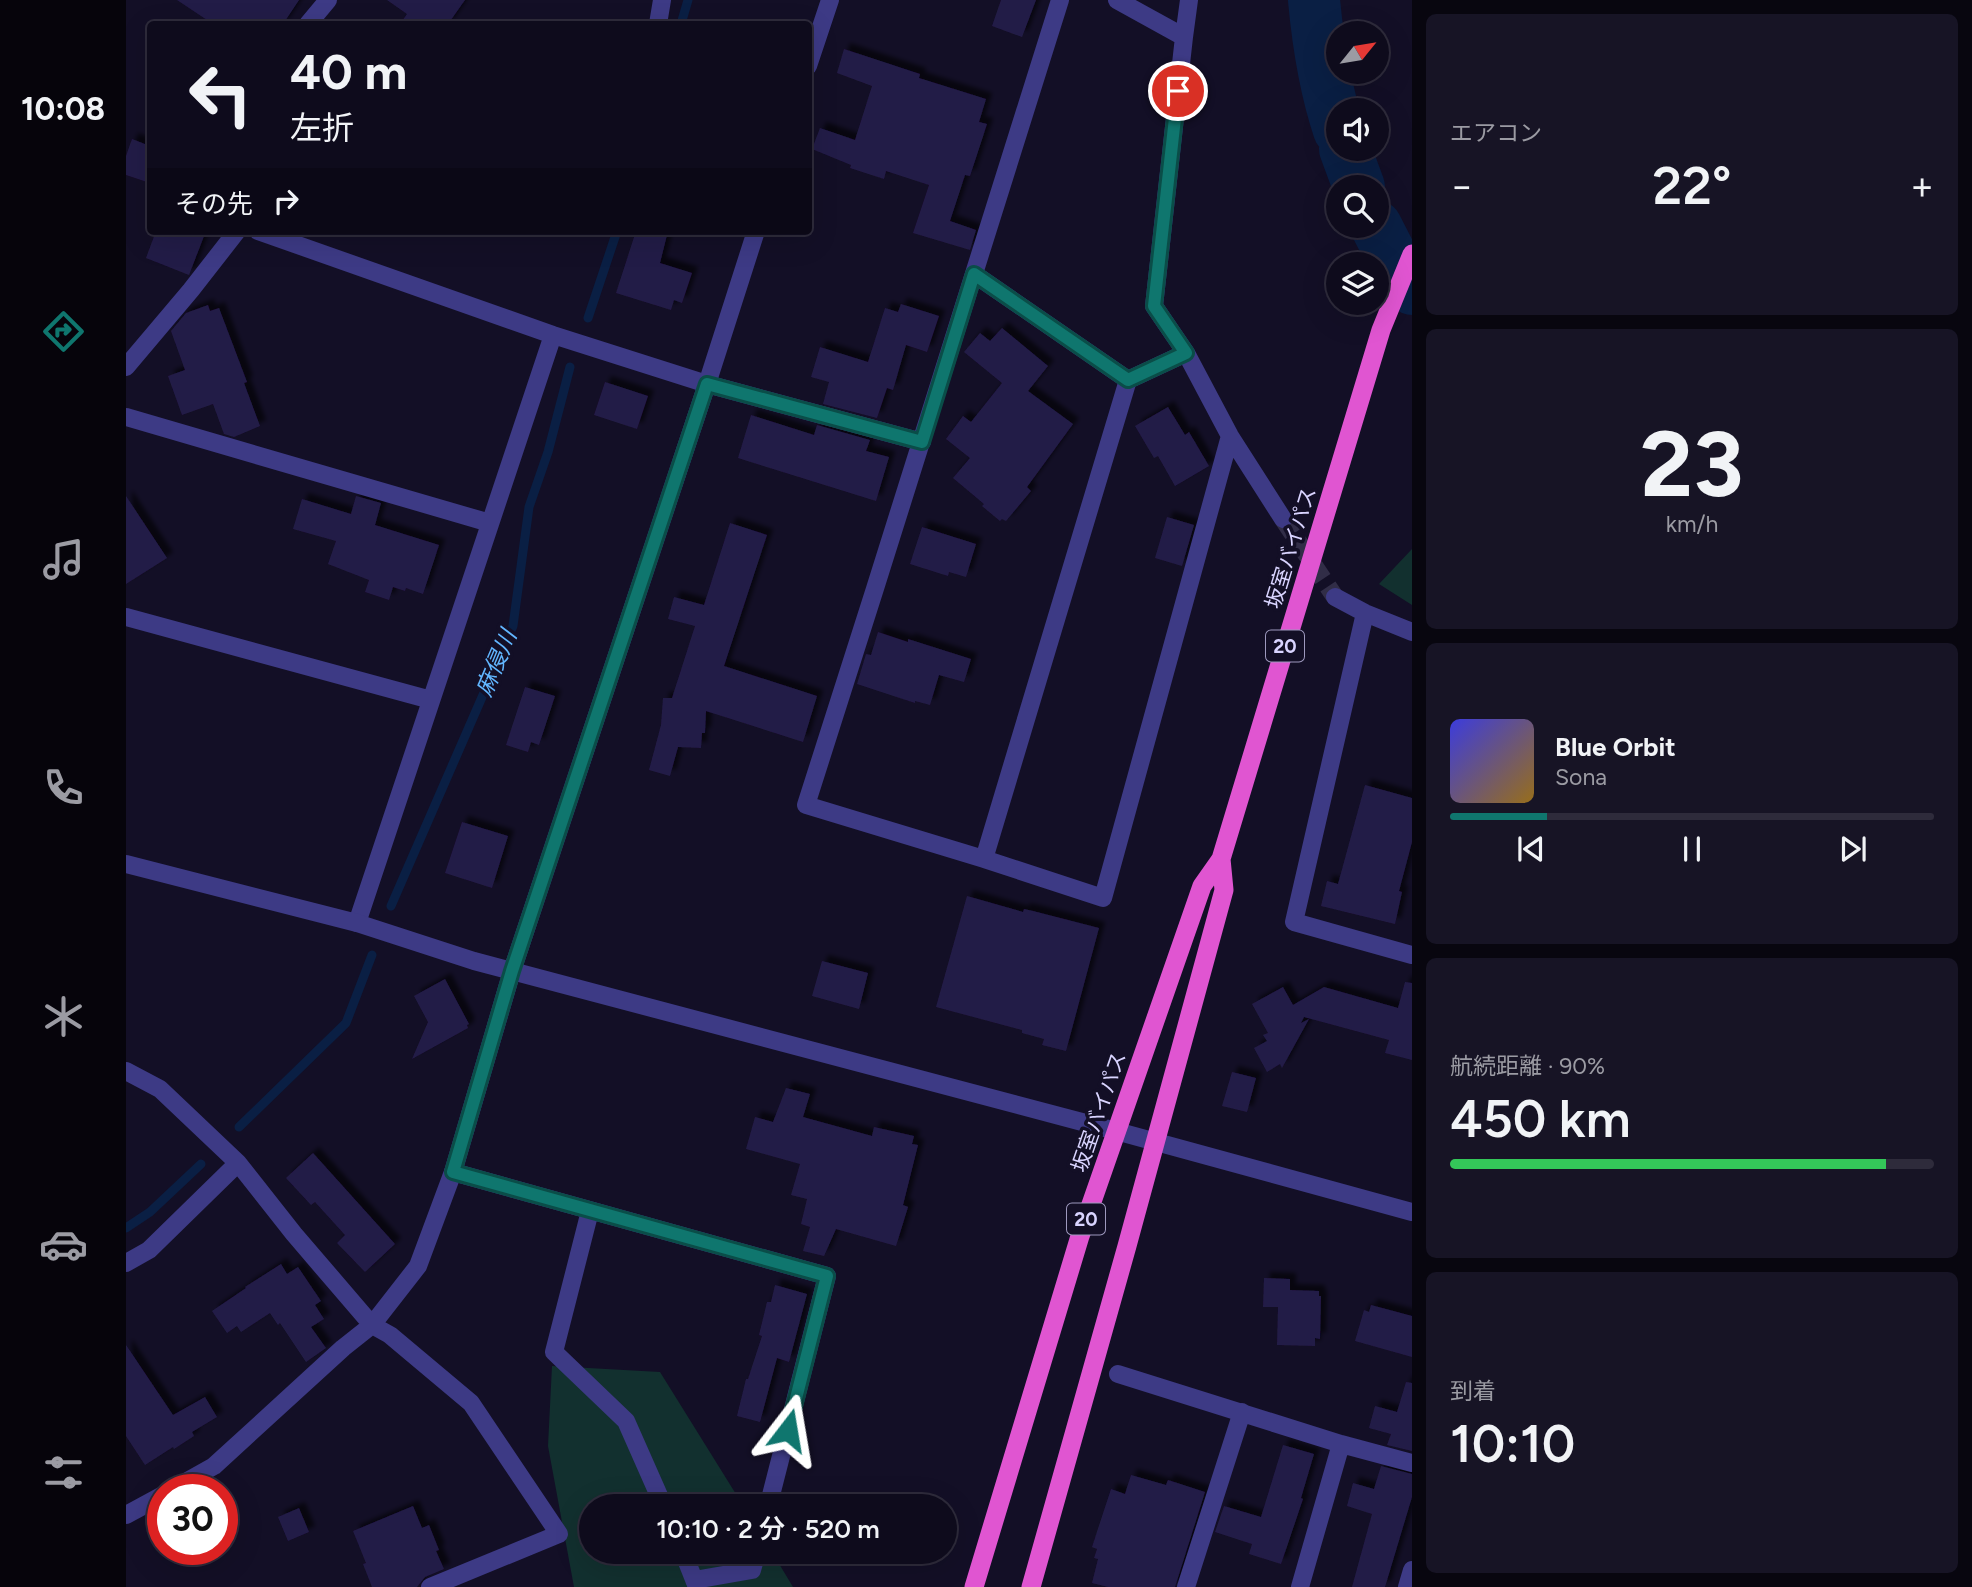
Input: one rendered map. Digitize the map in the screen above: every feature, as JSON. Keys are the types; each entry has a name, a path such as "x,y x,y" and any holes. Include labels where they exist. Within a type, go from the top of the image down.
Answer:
{"highway":[{"name":"坂室バイパス","path":"974,1587 1080,1236 1202,886 1221,859 1381,330 1412,254"},
{"name":"坂室バイパス","path":"1031,1587 1224,890 1221,859"}],"street":[{"path":"316,21 328,0"},
{"path":"658,21 662,0"},
{"path":"812,54 830,0"},
{"path":"1060,0 806,805 1103,898 1230,436"},
{"path":"1117,0 1184,37"},
{"path":"1189,0 1154,306 1186,353 1230,436 1283,519"},
{"path":"126,366 234,235"},
{"path":"269,235 553,335 707,384 922,442"},
{"path":"200,1474 214,1466 372,1325 418,1266 453,1172 512,971 755,235"},
{"path":"974,274 1128,380"},
{"path":"357,922 553,335"},
{"path":"984,859 1128,380 1186,353"},
{"path":"126,417 490,523"},
{"path":"1335,597 1365,613 1412,632"},
{"path":"1365,613 1294,922 1412,956"},
{"path":"126,617 431,700"},
{"path":"126,864 357,922 512,971 1412,1212"},
{"path":"126,1071 160,1089 238,1163 294,1234 372,1325 390,1335 471,1403 559,1534 430,1587"},
{"path":"126,1264 149,1250 238,1163"},
{"path":"453,1172 827,1276 771,1494"},
{"path":"590,1211 554,1352 626,1421 658,1494"},
{"path":"1118,1374 1340,1444 1412,1463"},
{"path":"1186,1587 1242,1412"},
{"path":"1300,1587 1340,1444"},
{"path":"129,1508 147,1501"},
{"path":"688,1564 696,1584 752,1570 754,1564"},
{"path":"1407,1587 1412,1570"}],"green space":[{"path":"1412,549 1412,605 1379,584"},
{"path":"552,1366 660,1372 736,1494 579,1494 579,1564 779,1564 793,1587 574,1587 548,1446"}],"building":[{"path":"177,0 299,0 285,21 208,21"},
{"path":"387,0 465,0 450,21 402,21 407,14"},
{"path":"1001,0 1036,0 1022,37 992,26"},
{"path":"844,49 920,74 919,78 986,99 979,122 987,124 970,176 965,175 950,221 976,230 970,250 913,233 929,185 886,171 884,179 850,168 851,165 812,149 820,128 855,140 872,86 837,73"},
{"path":"132,139 147,145 147,182 126,175 126,156"},
{"path":"155,235 204,235 189,275 146,258"},
{"path":"635,235 667,235 660,263 692,273 682,303 674,300 671,310 616,293"},
{"path":"901,304 939,316 927,352 906,345 893,390 887,388 877,418 823,404 829,382 811,377 820,347 868,362 885,308 898,312"},
{"path":"208,305 210,311 219,308 247,382 244,383 260,426 234,437 224,434 213,404 182,415 168,376 185,370 171,331 186,313"},
{"path":"1002,328 1048,366 1028,391 1073,424 1027,487 1031,491 1006,521 1000,521 953,478 970,458 946,439 963,416 971,422 1002,383 964,352 980,333 990,341"},
{"path":"605,382 648,396 637,429 594,415"},
{"path":"1168,407 1185,435 1189,432 1209,466 1175,486 1158,456 1154,458 1135,426"},
{"path":"751,415 814,435 817,425 870,440 866,451 889,457 876,501 738,458"},
{"path":"126,496 167,558 126,584"},
{"path":"356,496 381,503 375,525 439,545 423,594 393,587 389,600 365,592 369,580 328,564 336,541 293,529 302,499 351,514"},
{"path":"1167,517 1194,525 1182,566 1155,558"},
{"path":"730,523 767,535 724,666 817,696 803,742 706,711 701,748 678,747 670,776 649,770 661,725 663,698 672,698 695,626 668,619 674,597 704,605"},
{"path":"922,527 976,544 966,577 949,572 948,576 910,564"},
{"path":"878,632 971,659 964,682 939,675 930,705 915,703 857,684 866,654 871,655"},
{"path":"525,687 555,696 539,745 531,742 528,752 506,745"},
{"path":"1365,785 1412,798 1412,842 1399,891 1402,892 1395,924 1321,906 1327,881 1338,884"},
{"path":"462,822 508,836 492,888 445,873"},
{"path":"967,896 1023,912 1024,909 1099,928 1066,1051 1042,1045 1044,1039 1022,1033 1022,1030 936,1007"},
{"path":"822,961 868,973 859,1009 812,996"},
{"path":"445,979 469,1024 468,1028 412,1059 428,1022 414,996"},
{"path":"1405,982 1412,983 1412,1060 1385,1053 1389,1040 1304,1017 1301,1023 1309,1019 1282,1068 1280,1064 1267,1072 1254,1048 1267,1041 1263,1035 1268,1033 1252,1004 1283,987 1293,1005 1324,987 1398,1008"},
{"path":"1232,1072 1256,1078 1247,1112 1222,1106"},
{"path":"786,1088 810,1094 803,1117 872,1136 874,1127 914,1136 912,1144 918,1145 903,1205 908,1207 896,1246 836,1229 824,1256 803,1251 810,1227 801,1224 807,1199 791,1195 800,1164 746,1149 755,1117 773,1122"},
{"path":"313,1153 395,1244 365,1272 337,1243 345,1235 315,1202 311,1205 286,1178"},
{"path":"281,1264 287,1274 298,1267 321,1301 315,1305 324,1319 311,1327 326,1348 306,1362 280,1323 278,1325 270,1313 241,1332 237,1326 227,1333 212,1311"},
{"path":"1264,1278 1290,1279 1290,1290 1319,1291 1320,1339 1315,1338 1315,1346 1277,1345 1278,1307 1263,1307"},
{"path":"775,1285 807,1294 789,1362 777,1358 760,1422 737,1416 746,1379 762,1336 759,1335 767,1302 771,1302"},
{"path":"1371,1305 1412,1316 1412,1357 1355,1341 1364,1310 1369,1312"},
{"path":"126,1345 173,1415 205,1397 217,1417 192,1432 194,1436 145,1465 126,1436"},
{"path":"1406,1382 1412,1383 1412,1451 1387,1445 1391,1434 1369,1428 1375,1406 1397,1412"},
{"path":"1283,1445 1314,1454 1301,1498 1303,1499 1281,1564 1249,1554 1252,1544 1215,1532 1224,1506 1261,1517"},
{"path":"1381,1466 1412,1474 1412,1497 1385,1587 1352,1587 1372,1514 1347,1506 1353,1483 1374,1489"},
{"path":"1131,1475 1166,1485 1168,1480 1205,1492 1175,1587 1108,1587 1092,1583 1098,1559 1094,1558 1097,1549 1092,1547 1111,1489 1125,1494"},
{"path":"413,1506 422,1528 429,1525 444,1569 425,1577 417,1587 372,1587 353,1531"},
{"path":"299,1508 309,1532 288,1541 278,1517"}],"waterway":[{"name":"麻侵川","path":"682,21 688,0"},
{"path":"1314,0 1330,98"},
{"path":"1349,161 1355,175"},
{"name":"麻侵川","path":"588,318 616,235"},
{"path":"1382,238 1412,289"},
{"name":"麻侵川","path":"391,906 513,626 529,507 548,452 570,367"},
{"name":"麻侵川","path":"239,1127 346,1023 372,955"},
{"name":"麻侵川","path":"126,1228 150,1212 201,1164"}],"tunnel":[{"path":"1283,519 1335,597"}],"route":[{"path":"788,1430 827,1276 453,1172 480,1075 707,384 922,442 974,274 1128,380 1186,353 1154,306 1178,91"}]}
